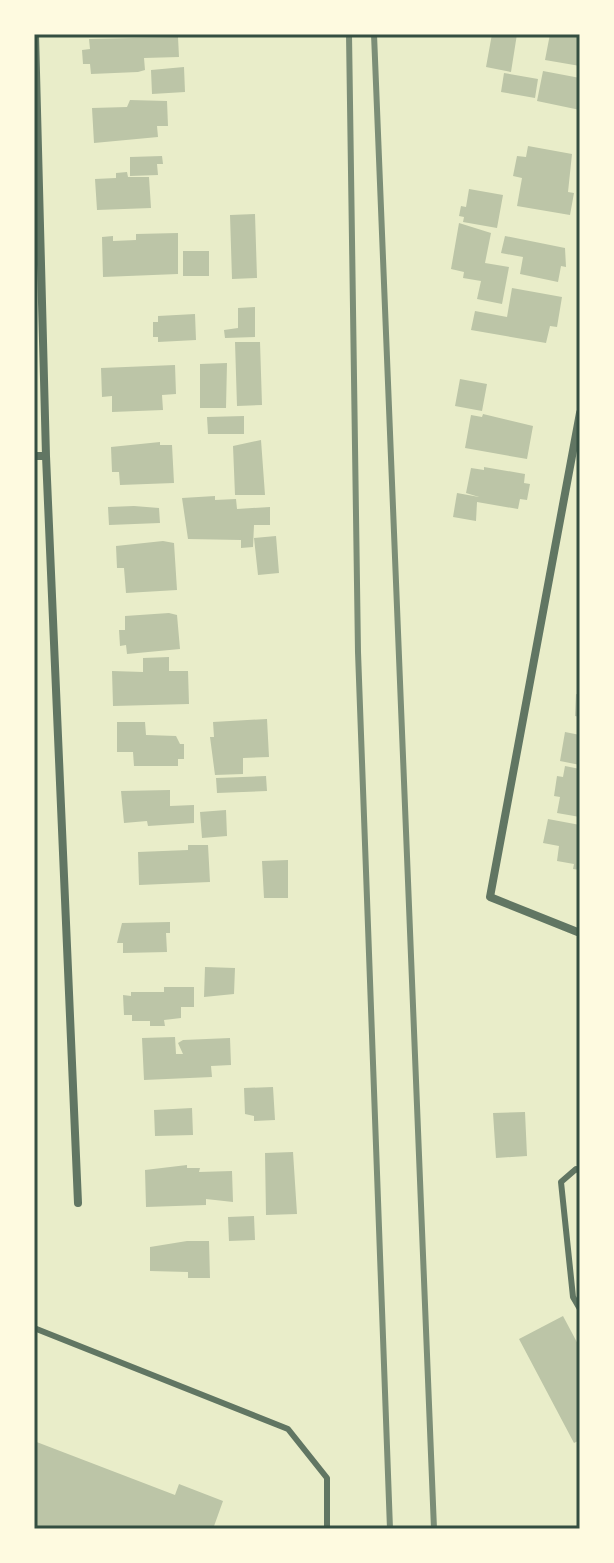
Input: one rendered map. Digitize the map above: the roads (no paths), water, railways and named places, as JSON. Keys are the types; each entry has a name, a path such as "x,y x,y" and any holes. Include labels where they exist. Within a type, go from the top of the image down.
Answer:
{"street":[{"path":"35,34 46,456 78,1203"},
{"path":"580,413 490,897 580,933"},
{"path":"34,456 46,456"}],"lane":[{"path":"580,1171 576,1169 561,1182 573,1297 580,1309"},
{"path":"34,1328 288,1429 327,1478 327,1529"}],"railway":[{"path":"349,34 358,652 390,1529"},
{"path":"374,34 434,1529"}]}
